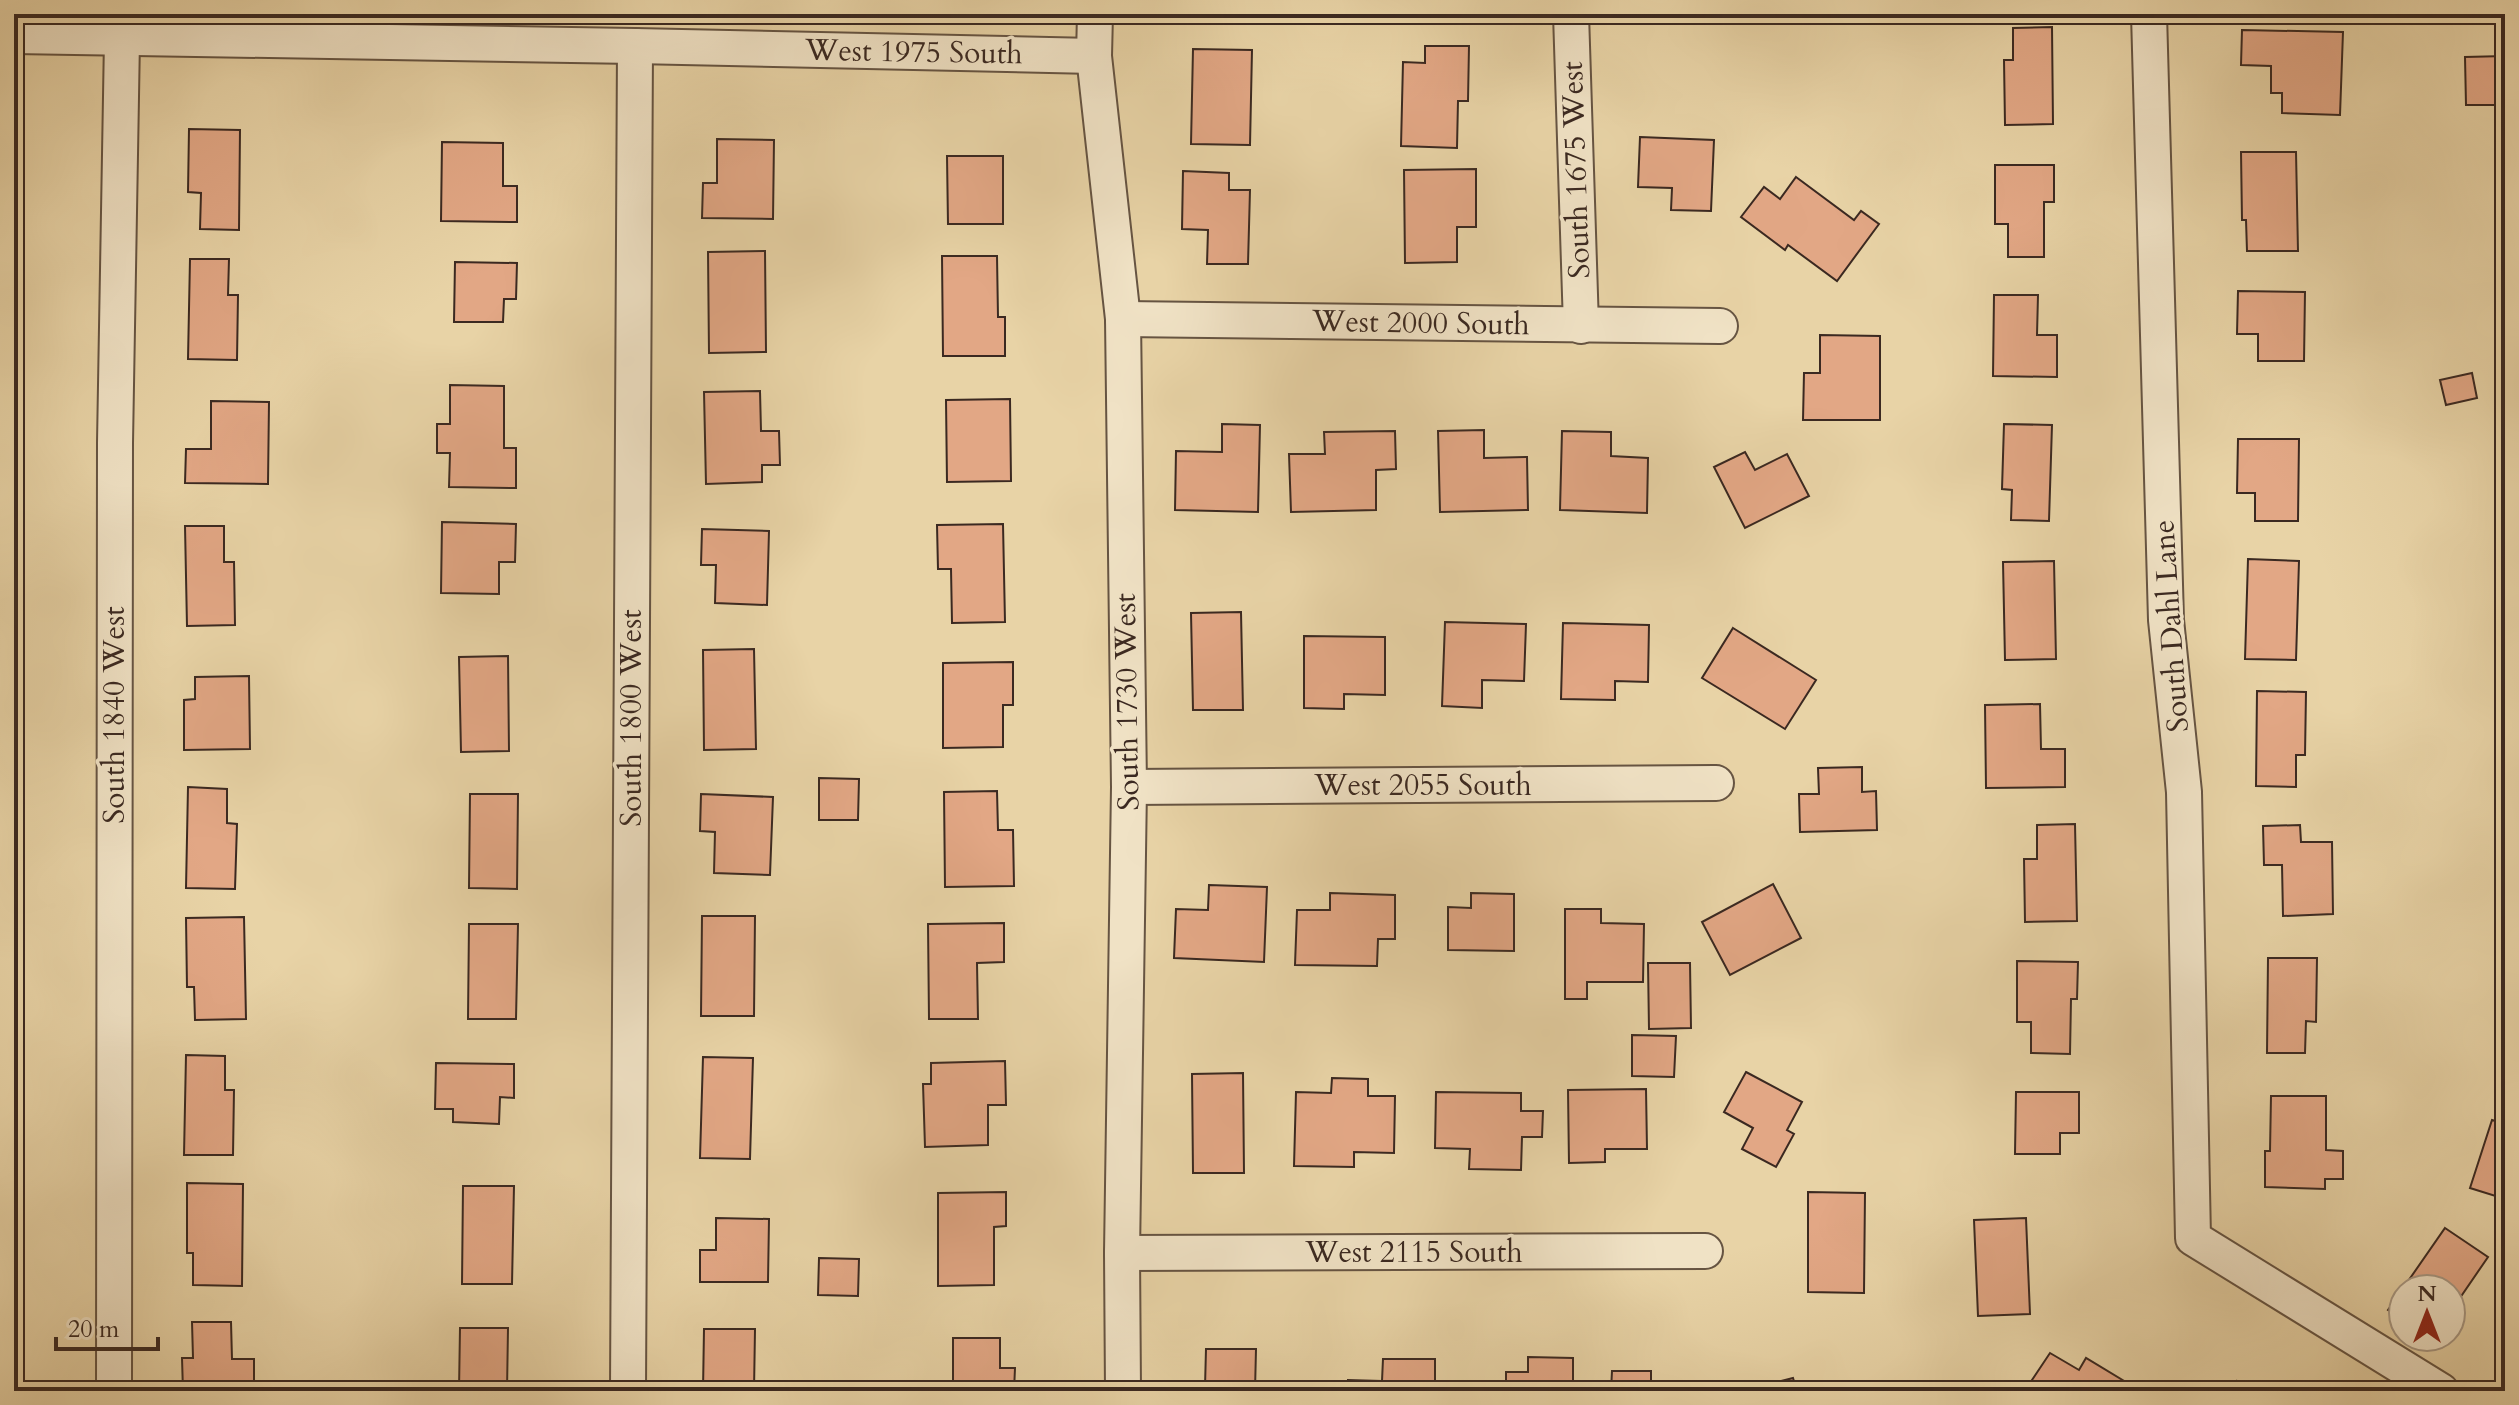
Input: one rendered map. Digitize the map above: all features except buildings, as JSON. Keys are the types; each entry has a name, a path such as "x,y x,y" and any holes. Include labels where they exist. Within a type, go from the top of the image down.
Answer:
{"street":[{"name":"South 1730 West","path":"1095,14 1094,56 1123,319 1129,787 1123,1391"},
{"name":"South 1675 West","path":"1571,14 1581,326"},
{"name":"South Dahl Lane","path":"2149,14 2166,620 2184,792 2193,1238 2441,1391"},
{"name":"West 1975 South","path":"14,36 1094,56"},
{"name":"South 1840 West","path":"114,1391 115,443 122,39"},
{"name":"South 1800 West","path":"628,1391 635,46"},
{"name":"West 2000 South","path":"1123,319 1720,326"},
{"name":"West 2055 South","path":"1129,787 1716,783"},
{"name":"West 2115 South","path":"1122,1253 1705,1251"}]}
